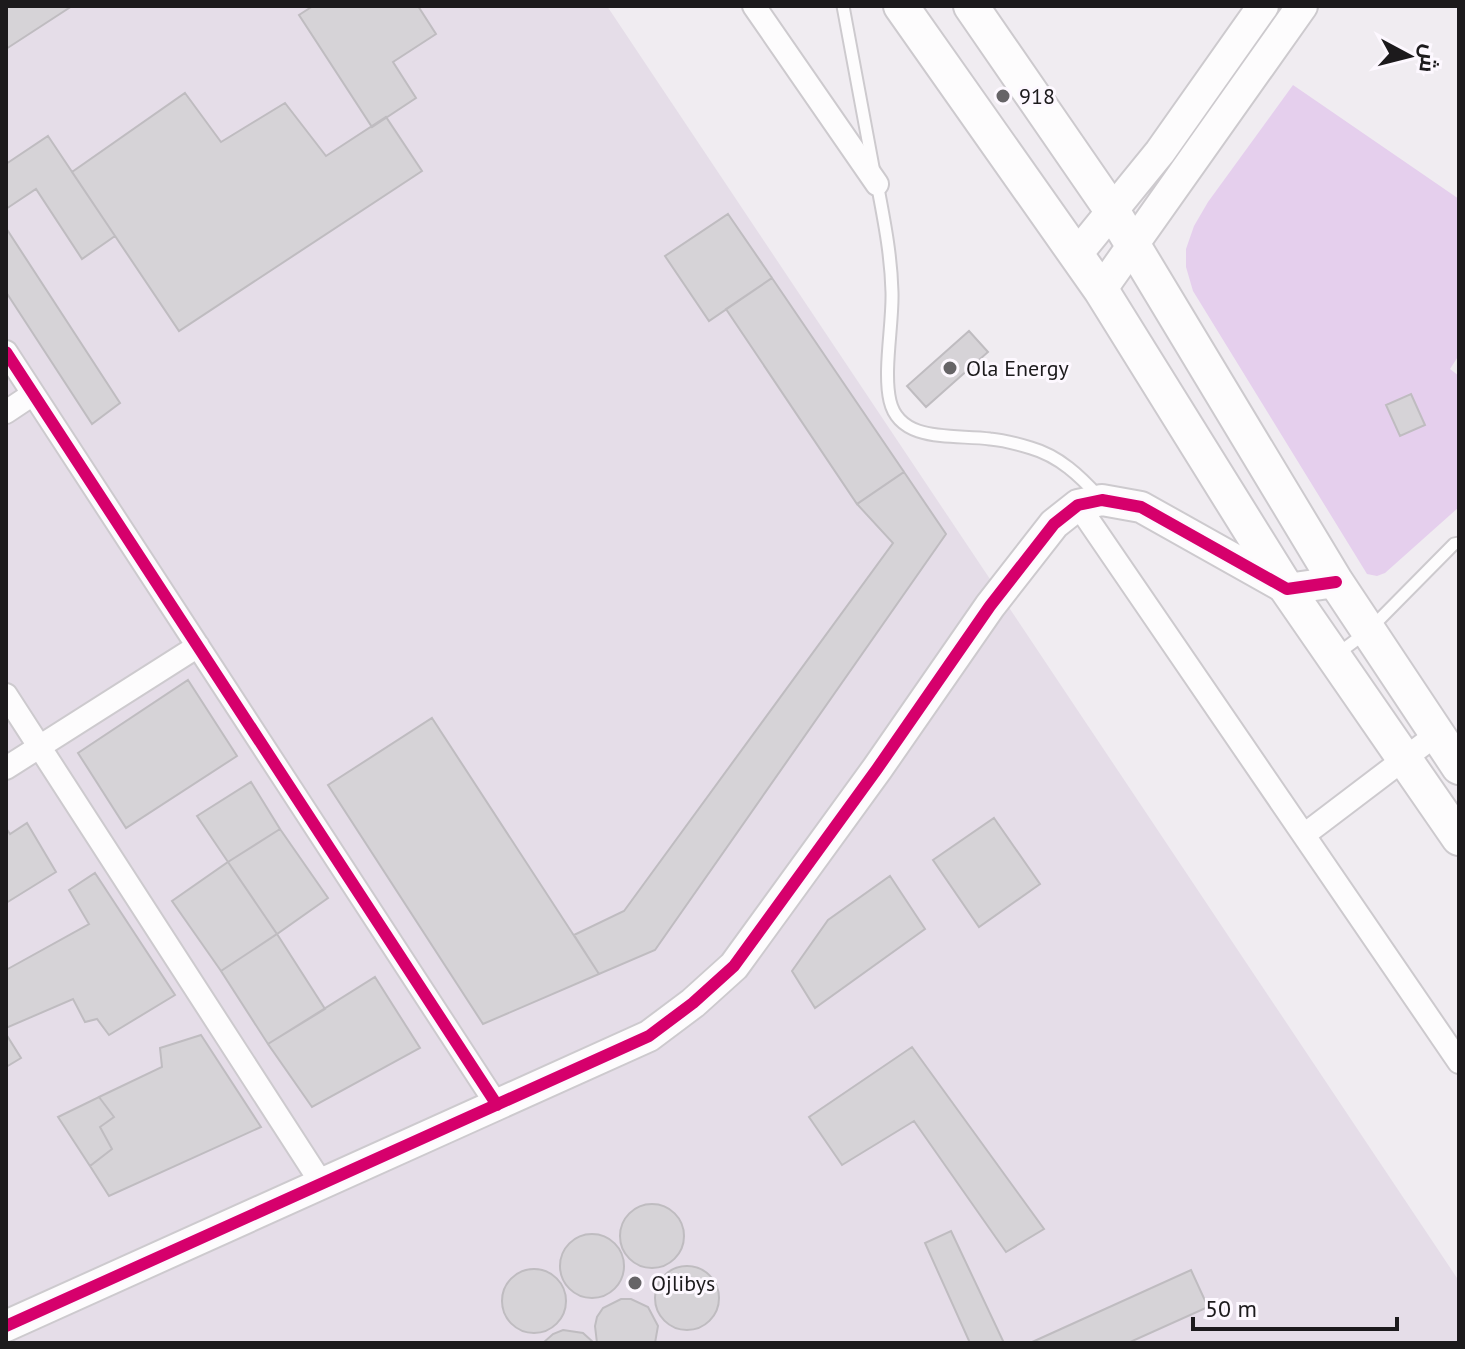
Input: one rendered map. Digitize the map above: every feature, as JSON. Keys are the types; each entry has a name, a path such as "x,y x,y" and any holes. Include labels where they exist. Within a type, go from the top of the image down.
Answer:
{"main road":[{"path":"901,6 1077,254 1287,589 1459,838"},
{"path":"971,6 1113,212 1336,582 1459,767"}],"street":[{"path":"754,6 877,184"},
{"path":"1077,254 1160,152 1263,6"},
{"path":"1101,290 1302,6"},
{"path":"6,352 497,1105"},
{"path":"6,412 33,394"},
{"path":"1090,503 1304,835 1459,1062"},
{"path":"6,1326 649,1036 693,1003 734,966 1007,583 1054,524 1090,503 1141,507 1287,589 1336,582"},
{"path":"6,768 198,646"},
{"path":"6,695 322,1184"},
{"path":"1304,835 1437,734"}],"lane":[{"path":"843,6 890,249 892,294 888,387 894,413 908,428 915,430 1034,448 1075,470 1090,503"},
{"path":"1334,657 1368,631 1454,544 1459,543"}],"shaded area":[{"path":"6,6 607,6 1459,1281 1459,1343 6,1343"},
{"path":"1293,85 1459,199 1459,355 1450,369 1459,376 1459,507 1385,573 1377,576 1367,574 1193,291 1186,267 1186,249 1194,226 1208,202"}],"building":[{"path":"6,6 72,6 6,49"},
{"path":"313,6 418,6 436,34 393,62 416,98 372,127 299,15"},
{"path":"185,93 221,142 285,103 326,156 386,117 422,171 179,331 72,172"},
{"path":"48,136 115,236 82,259 36,189 6,209 6,164"},
{"path":"728,214 772,278 709,321 665,256"},
{"path":"6,228 120,403 92,424 6,292"},
{"path":"772,278 904,472 857,504 726,309"},
{"path":"969,331 988,352 926,407 907,386"},
{"path":"1411,394 1425,425 1400,436 1386,405"},
{"path":"904,472 946,534 655,950 599,974 574,935 624,911 893,543 857,504"},
{"path":"188,680 237,756 126,828 78,753"},
{"path":"432,718 599,974 483,1024 328,785"},
{"path":"251,782 280,829 228,862 197,816"},
{"path":"994,818 1040,884 979,927 933,860"},
{"path":"27,823 56,872 6,903 6,828 10,834"},
{"path":"280,829 328,898 277,934 228,862"},
{"path":"228,862 277,934 221,971 172,901"},
{"path":"95,873 175,995 109,1035 97,1019 85,1022 73,999 6,1028 6,970 89,924 69,890"},
{"path":"890,876 925,929 815,1008 792,971 828,920"},
{"path":"277,934 325,1009 268,1044 221,971"},
{"path":"375,977 420,1048 312,1107 268,1044"},
{"path":"6,1034 21,1058 6,1067"},
{"path":"201,1035 261,1127 109,1196 90,1166 112,1149 100,1127 114,1117 99,1097 162,1067 160,1048"},
{"path":"912,1047 1044,1229 1006,1252 914,1121 842,1165 809,1117"},
{"path":"99,1097 114,1117 100,1127 112,1149 90,1166 58,1117"},
{"path":"652,1204 670,1210 678,1218 684,1236 678,1254 670,1262 652,1268 634,1262 626,1254 620,1236 626,1218 634,1210"},
{"path":"951,1231 1004,1343 970,1343 925,1243"},
{"path":"592,1234 610,1240 618,1248 624,1266 618,1284 610,1292 592,1298 574,1292 566,1284 560,1266 566,1248 574,1240"},
{"path":"687,1266 705,1272 713,1280 719,1298 713,1316 705,1324 687,1330 669,1324 661,1316 655,1298 661,1280 669,1272"},
{"path":"534,1269 552,1275 560,1283 566,1301 560,1319 552,1327 534,1333 516,1327 508,1319 502,1301 508,1283 516,1275"},
{"path":"1191,1270 1208,1307 1128,1343 1030,1343"},
{"path":"621,1299 631,1299 648,1307 658,1326 655,1343 597,1343 597,1317 603,1308"},
{"path":"563,1330 583,1333 594,1343 543,1343"}],"cycle path":[{"path":"6,352 497,1105"},
{"path":"6,1326 649,1036 693,1003 734,966 990,606 1054,524 1078,505 1102,500 1141,507 1287,589 1336,582"}],"place":[{"name":"918","path":"1003,96"},
{"name":"Ola Energy","path":"950,368"},
{"name":"Ojlibys","path":"635,1283"}]}
